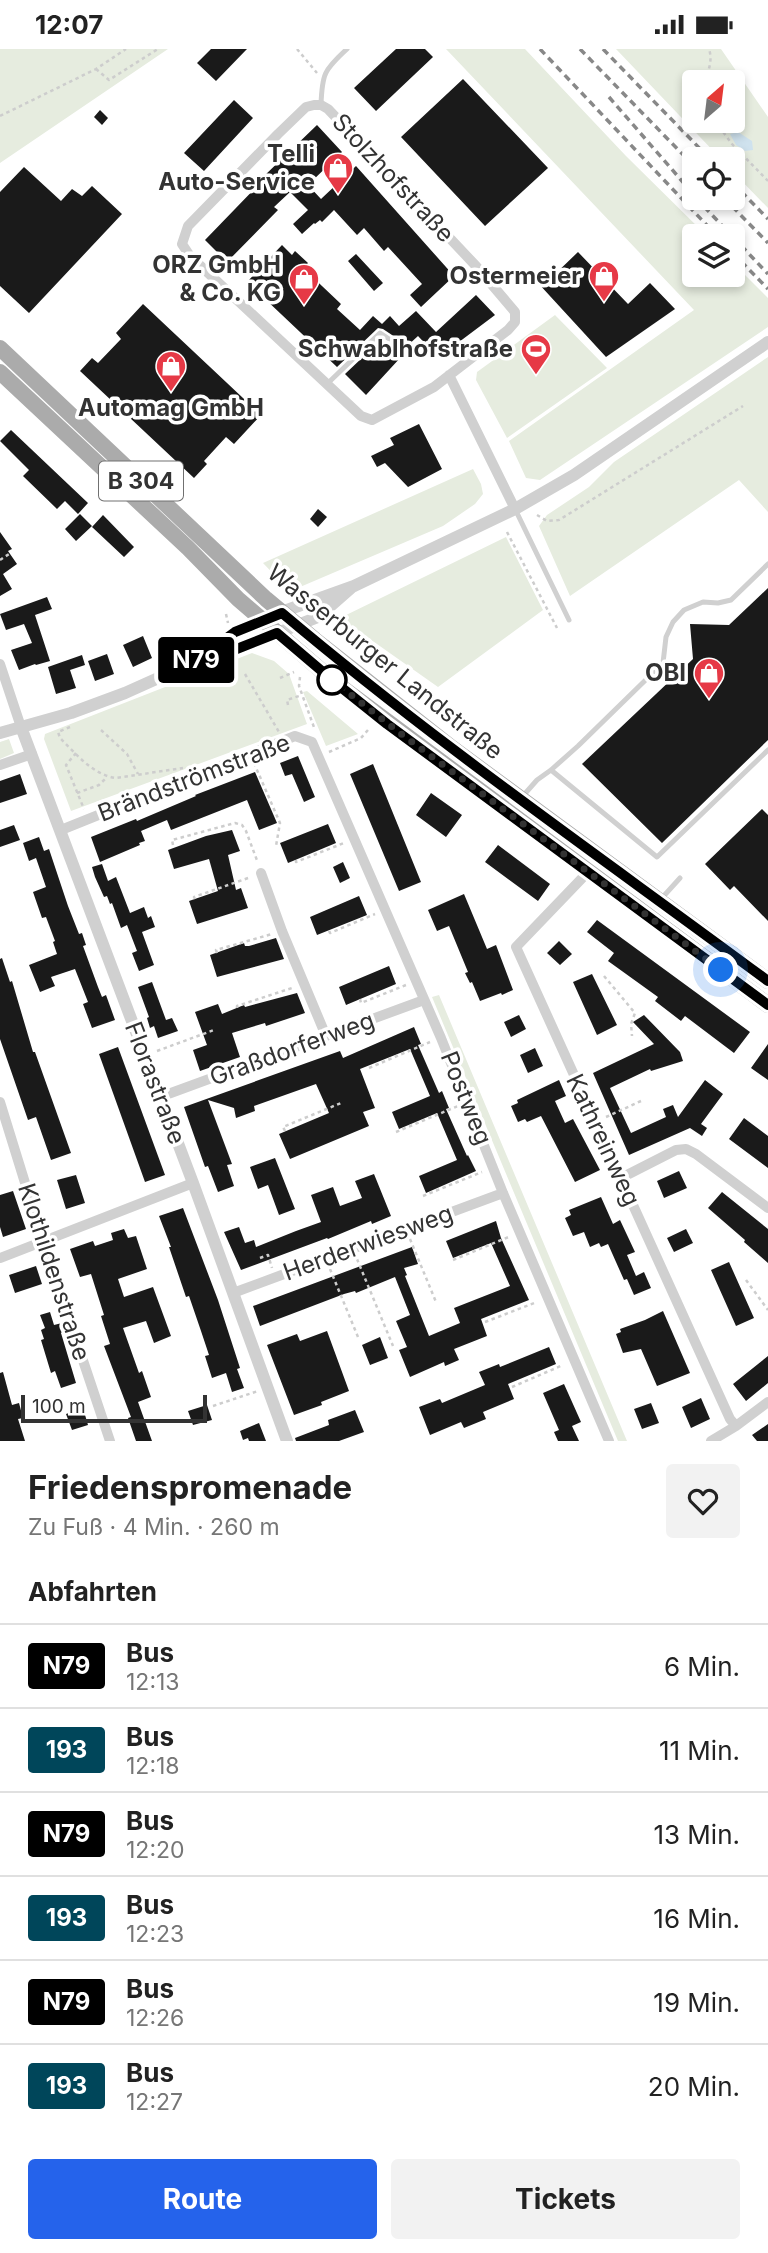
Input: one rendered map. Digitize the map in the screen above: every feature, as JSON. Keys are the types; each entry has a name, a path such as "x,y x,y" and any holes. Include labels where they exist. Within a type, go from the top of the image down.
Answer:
{"main road":[{"name":"Wasserburger Landstraße","path":"0,348 297,626 401,708 768,981"},
{"name":"Wasserburger Landstraße","path":"0,372 277,633 337,684 387,724 768,1005"}],"street":[{"name":"Stolzhofstraße","path":"321,105 328,109 515,312 514,322 508,330 449,375 433,387 372,420 361,417 190,255 182,244 188,226 306,107 321,105"},
{"path":"194,662 235,632 262,619 354,586 515,509 574,475 768,342"},
{"path":"449,375 515,509"},
{"path":"0,733 71,713 125,693 194,662 219,656 297,626 317,617 354,586"},
{"path":"0,664 21,727"},
{"name":"Florastraße","path":"21,727 287,1441"},
{"name":"Brändströmstraße","path":"61,830 295,736 312,742 318,757"},
{"path":"0,765 32,754"},
{"name":"Postweg","path":"318,757 441,1038 503,1193 609,1441"},
{"name":"Kathreinweg","path":"588,871 516,947 730,1419 736,1426"},
{"path":"261,873 326,1036"},
{"name":"Graßdorferweg","path":"160,1097 424,1000"},
{"name":"Klothildenstraße","path":"0,1102 110,1441"},
{"path":"621,1178 676,1150 686,1149 768,1208"},
{"path":"0,1258 193,1183"},
{"name":"Herderwiesweg","path":"233,1293 503,1193"},
{"path":"712,1441 768,1402"}],"lane":[{"path":"321,105 322,80 332,63 347,49"},
{"path":"327,384 380,333 406,355"},
{"path":"515,509 569,620"},
{"path":"521,798 663,663 666,637 673,622 684,610 703,602 719,603 731,600 768,564"},
{"path":"551,770 657,857 768,750"},
{"path":"660,901 680,878"}],"path":[{"path":"0,116 96,69 126,49"},
{"path":"96,69 109,80 158,49"},
{"path":"297,49 322,80"},
{"path":"709,49 709,70"},
{"path":"724,133 768,181"},
{"path":"537,515 547,521 559,520 743,406"},
{"path":"507,532 557,628"},
{"path":"0,560 9,554"},
{"path":"280,678 294,672"},
{"path":"245,674 284,741"},
{"path":"300,677 299,686 318,740 318,757 361,738 368,730"},
{"path":"288,705 287,700 302,695"},
{"path":"75,725 58,732 60,739 98,773 107,777 195,767 199,774"},
{"path":"101,730 127,754 138,773"},
{"path":"76,753 66,765 88,819"},
{"path":"250,754 280,823 276,846"},
{"path":"77,793 100,785 107,777"},
{"path":"173,845 172,840 222,825 235,823 242,825 246,831 261,873 220,891 194,897 195,899"},
{"path":"222,825 225,832"},
{"path":"211,829 212,835"},
{"path":"197,833 199,839"},
{"path":"184,837 186,842"},
{"path":"296,860 354,839"},
{"path":"232,884 234,890"},
{"path":"329,931 330,933 385,910"},
{"path":"217,953 216,950 255,942 282,931"},
{"path":"267,935 269,941"},
{"path":"604,976 635,1013 631,1024 632,1036"},
{"path":"360,999 361,1003 415,981"},
{"path":"237,1008 305,984"},
{"path":"288,990 290,995"},
{"path":"144,1055 214,1030 213,1028"},
{"path":"369,1068 441,1038"},
{"path":"596,1122 642,1101"},
{"path":"285,1131 283,1127 296,1124 341,1103"},
{"path":"396,1132 467,1103"},
{"path":"424,1196 494,1167"},
{"path":"406,1229 436,1302"},
{"path":"453,1260 520,1232"},
{"path":"353,1249 393,1346"},
{"path":"260,1258 268,1255 275,1278"},
{"path":"326,1259 358,1337"},
{"path":"746,1280 768,1310"},
{"path":"485,1322 549,1297"},
{"path":"512,1387 575,1360"},
{"path":"213,1406 260,1391"}],"shaded area":[{"path":"0,49 168,49 0,163"},
{"path":"446,49 525,49 695,224 682,224 682,287 745,287 745,275 768,298 768,327 540,480 526,478 509,441 694,310"},
{"path":"616,49 721,49 736,70 682,70 682,118"},
{"path":"746,85 768,117 768,208 745,184 745,147 710,147 696,133 746,133"},
{"name":"Schwablhofstraße","path":"555,315 607,368 507,438 476,380 477,372"},
{"path":"768,357 768,512 739,480 570,596 539,526 547,515 589,487 614,462"},
{"path":"473,469 483,494 475,504 443,526 293,590 283,584 263,563"},
{"path":"506,537 543,610 438,687 340,618"},
{"path":"252,653 274,661 289,674 307,724 71,811 44,739 45,734"},
{"path":"307,691 358,734 326,746 303,692"},
{"path":"9,739 14,753 0,759 0,742"},
{"path":"439,995 627,1441 618,1441 432,997"}],"water":[{"path":"740,133 752,141 753,150 745,151 745,147 736,145 730,134"}],"building":[{"path":"211,49 247,49 216,81 197,63"},
{"path":"396,49 425,49 433,57 376,111 354,88"},
{"path":"463,79 548,168 485,226 401,137"},
{"path":"234,100 253,118 204,171 184,153"},
{"path":"100,110 108,118 102,125 94,117"},
{"path":"317,125 342,152 308,185 321,199 356,166 454,276 421,307 410,295 422,284 388,247 384,251 364,228 357,235 334,210 322,222 320,220 314,223 302,234 293,224 308,210 290,192 274,207 278,210 227,262 205,240 265,178 263,177"},
{"path":"24,167 61,201 72,189 82,196 92,186 122,214 29,313 0,286 0,192"},
{"path":"282,245 292,255 295,251 308,263 303,268 341,304 337,309 360,330 373,316 382,324 390,316 399,326 416,311 436,332 476,295 495,315 459,342 457,339 438,357 418,336 406,347 398,339 378,328 337,367 247,282"},
{"path":"578,252 628,304 650,283 675,309 606,357 538,283 547,274 551,278"},
{"path":"356,254 383,283 374,291 348,261"},
{"name":"Automag GmbH","path":"143,304 261,415 234,444 226,437 204,461 207,464 194,478 80,371 92,358 98,363 121,339 116,333"},
{"path":"381,340 401,357 366,395 345,374"},
{"path":"419,424 442,469 408,487 385,463 377,467 371,456 394,445 390,438"},
{"path":"11,430 88,503 78,514 65,501 57,509 23,476 29,470 0,441"},
{"path":"318,509 327,517 318,527 310,519"},
{"path":"80,514 92,526 76,541 65,529"},
{"path":"103,515 134,547 124,557 92,527"},
{"path":"0,532 12,549 8,551 17,564 3,574 12,589 0,596"},
{"name":"OBI","path":"768,588 768,740 662,843 582,764 693,659 690,624 729,625"},
{"path":"47,597 52,609 35,615 50,661 19,670 11,650 32,643 24,624 6,630 0,614"},
{"path":"143,636 152,658 133,667 123,645"},
{"path":"107,654 114,674 95,681 88,661"},
{"path":"82,655 85,665 70,670 76,688 56,694 48,667"},
{"path":"298,756 315,797 304,802 292,774 285,776 280,763"},
{"path":"373,764 421,882 399,891 350,774"},
{"path":"255,772 277,823 259,830 247,800 171,830 167,820 141,831 145,841 139,843 140,845 100,862 91,837"},
{"path":"20,774 27,794 0,803 0,781"},
{"path":"431,793 462,815 446,837 416,815"},
{"path":"762,809 768,815 768,921 734,886 730,890 705,864"},
{"path":"328,824 336,843 288,863 280,843"},
{"path":"14,825 20,840 0,847 0,830"},
{"path":"232,830 240,851 228,855 236,890 241,888 248,908 197,924 189,901 218,891 209,859 174,869 168,850"},
{"path":"39,837 44,851 49,849 79,934 82,933 86,945 83,946 98,987 102,997 106,995 115,1020 92,1028 83,1004 88,1002 75,969 51,977 55,986 40,992 29,965 57,954 46,917 42,918 33,892 46,887 36,858 29,861 23,843"},
{"path":"498,845 550,884 538,901 485,862"},
{"path":"343,862 350,878 340,883 333,867"},
{"path":"102,864 108,881 116,877 130,913 144,907 148,918 151,916 155,927 142,932 154,965 139,971 132,953 137,951 127,925 121,928 112,903 110,904 107,896 104,897 95,877 92,867"},
{"path":"464,894 487,949 496,945 513,990 480,1001 465,973 468,972 449,926 437,931 428,910"},
{"path":"359,896 367,915 317,935 310,917"},
{"path":"597,920 750,1032 734,1053 685,1016 681,1021 655,1001 658,997 608,961 614,953 587,932"},
{"path":"276,938 284,959 217,977 210,955 244,943 249,946"},
{"path":"559,941 572,954 560,965 547,953"},
{"path":"2,958 10,982 12,981 33,1052 71,1153 51,1160 36,1117 28,1120 0,1039"},
{"path":"389,966 396,984 346,1005 339,987"},
{"path":"592,974 617,1025 597,1035 573,982"},
{"path":"152,982 166,1020 172,1018 178,1031 158,1038 154,1026 150,1028 149,1017 138,987"},
{"path":"297,993 305,1013 266,1026 265,1023 232,1033 240,1057 200,1071 193,1050 207,1045 195,1012 218,1004 222,1014 244,1005 245,1007"},
{"path":"519,1015 526,1029 511,1037 504,1022"},
{"path":"644,1015 680,1052 683,1061 651,1071 650,1069 610,1088 631,1133 666,1117 663,1109 673,1105 678,1117 705,1080 723,1094 701,1124 707,1128 702,1136 690,1128 629,1155 593,1073 654,1044 633,1022"},
{"path":"414,1027 421,1044 418,1045 439,1093 442,1091 449,1108 446,1109 476,1171 426,1193 419,1176 457,1160 437,1113 399,1129 392,1112 430,1096 410,1049 360,1069 375,1108 363,1112 369,1126 290,1159 279,1134 329,1113 316,1084 254,1106 255,1111 236,1118 234,1108 208,1100 232,1164 227,1165 234,1186 218,1192 208,1166 205,1167 184,1107 340,1051 343,1058"},
{"path":"768,1044 768,1080 751,1068"},
{"path":"118,1047 165,1175 145,1182 99,1054"},
{"path":"535,1048 543,1066 528,1073 520,1055"},
{"path":"559,1080 566,1096 555,1101 565,1123 573,1119 600,1170 575,1182 541,1116 527,1122 525,1119 518,1122 511,1106 518,1103 517,1100"},
{"path":"744,1118 768,1136 768,1168 729,1139"},
{"path":"275,1158 295,1209 279,1215 268,1185 258,1189 250,1167"},
{"path":"679,1171 687,1188 664,1198 657,1181"},
{"path":"374,1174 391,1216 241,1270 224,1232 239,1227 245,1243 254,1240 256,1247 321,1222 311,1195 333,1187 340,1206 362,1198 355,1181"},
{"path":"76,1175 85,1203 66,1209 57,1180"},
{"path":"13,1191 26,1229 3,1237 0,1227 0,1195"},
{"path":"722,1192 768,1229 768,1263 708,1208"},
{"path":"601,1197 613,1224 620,1220 635,1252 627,1255 636,1276 644,1272 651,1288 634,1295 608,1244 601,1247 599,1243 590,1247 584,1232 573,1236 565,1218 571,1215 569,1210"},
{"path":"183,1208 240,1368 237,1369 244,1388 232,1392 226,1373 212,1378 205,1356 209,1355 159,1216"},
{"path":"496,1221 529,1300 481,1319 487,1336 454,1349 459,1360 445,1366 444,1362 410,1377 399,1350 407,1347 396,1321 410,1315 395,1277 260,1326 253,1306 412,1247 418,1264 404,1268 407,1275 405,1276 429,1336 460,1323 454,1308 510,1286 491,1243 453,1258 446,1241"},
{"path":"124,1229 128,1238 136,1236 147,1269 118,1279 124,1297 153,1287 171,1336 154,1343 146,1321 123,1328 151,1397 138,1402 152,1441 136,1441 128,1418 131,1417 104,1346 110,1344 91,1274 80,1277 70,1249 93,1241 95,1246 113,1240 111,1233"},
{"path":"686,1229 693,1243 674,1252 667,1238"},
{"path":"729,1262 754,1318 736,1326 711,1270"},
{"path":"36,1266 42,1284 15,1293 9,1275"},
{"path":"663,1311 690,1373 657,1386 641,1349 623,1353 616,1334 621,1332 620,1329"},
{"path":"50,1312 54,1325 62,1323 65,1332 61,1333 76,1383 61,1388 55,1371 51,1373 41,1340 44,1339 41,1330 45,1328 40,1315"},
{"path":"327,1331 349,1391 294,1415 267,1345 297,1334 300,1341"},
{"path":"380,1337 388,1358 370,1365 362,1345"},
{"path":"549,1347 556,1364 508,1384 514,1399 483,1412 486,1419 464,1428 461,1422 430,1435 419,1407 440,1399 442,1403 485,1385 479,1372 499,1364 500,1367"},
{"path":"768,1356 768,1383 746,1401 733,1384"},
{"path":"3,1372 12,1405 19,1403 23,1418 18,1419 25,1441 0,1441 0,1373"},
{"path":"564,1384 581,1422 572,1426 579,1441 558,1441 554,1432 559,1430 543,1393"},
{"path":"701,1398 710,1419 691,1428 682,1407"},
{"path":"651,1403 659,1423 642,1429 634,1409"},
{"path":"207,1405 212,1420 193,1425 188,1411"},
{"path":"83,1408 88,1425 72,1430 66,1414"},
{"path":"355,1410 364,1432 339,1441 296,1441 295,1438 329,1425 328,1420"},
{"path":"259,1423 266,1441 249,1441 248,1438 243,1440 240,1431"},
{"path":"768,1424 768,1441 757,1441 752,1435"}],"railway":[{"path":"540,49 706,224"},
{"path":"580,49 682,154"},
{"path":"603,49 698,147"},
{"path":"609,97 682,181"},
{"path":"745,195 768,219"},
{"path":"707,210 721,224"},
{"path":"736,210 768,243"},
{"path":"745,250 768,274"},
{"path":"745,265 768,289"}],"bus line":[{"name":"N79","path":"768,981 452,748 282,613 235,632 194,662 219,656 277,633 387,724 768,1005"}],"place":[{"name":"Telli Auto-Service","path":"338,195"},
{"name":"Ostermeier","path":"604,303"},
{"name":"ORZ GmbH & Co. KG","path":"304,306"},
{"name":"Schwablhofstraße","path":"536,376"},
{"name":"Automag GmbH","path":"171,393"},
{"name":"OBI","path":"709,700"}],"route":[{"path":"332,680 721,970"}]}
